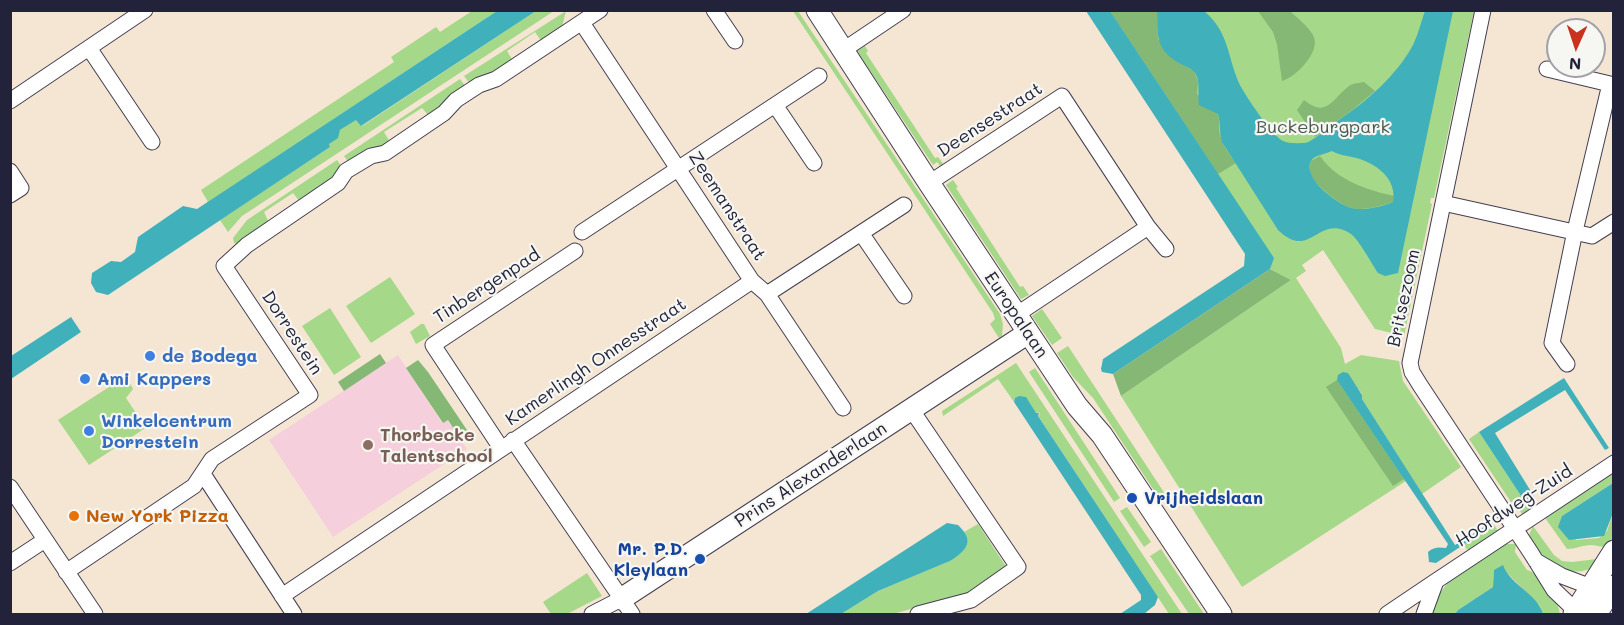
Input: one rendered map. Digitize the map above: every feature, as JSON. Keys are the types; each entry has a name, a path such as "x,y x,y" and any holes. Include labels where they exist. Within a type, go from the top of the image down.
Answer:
{"street":[{"path":"10,101 145,10"},
{"path":"582,23 600,10"},
{"path":"714,10 735,41"},
{"name":"Europalaan","path":"817,10 1028,333 1077,406 1102,435 1221,615"},
{"path":"842,51 903,10"},
{"name":"Britsezoom","path":"1483,10 1410,363 1412,372 1420,385 1554,590 1586,612"},
{"name":"Zeemanstraat","path":"582,23 752,281 767,294 843,408"},
{"name":"Dorrestein","path":"66,572 194,486 212,459 310,395 224,266 238,252 338,183 346,171 371,156 385,153 444,113 456,100 479,85 496,79 582,23"},
{"path":"89,48 152,142"},
{"path":"582,232 819,76"},
{"path":"1567,364 1552,343 1575,231 1612,86 1581,78"},
{"name":"Deensestraat","path":"929,183 1062,96 1148,227 1166,249"},
{"path":"775,105 814,163"},
{"path":"10,171 21,188 12,195"},
{"path":"1443,203 1592,236 1614,222"},
{"path":"767,294 904,205"},
{"path":"1016,315 1148,227"},
{"path":"861,233 903,296"},
{"name":"Tinbergenpad","path":"507,444 433,345 575,251"},
{"name":"Kamerlingh Onnesstraat","path":"282,596 752,281"},
{"name":"Prins Alexanderlaan","path":"592,615 627,607 911,409 1028,333"},
{"path":"911,409 1018,567 952,615"},
{"path":"507,444 627,607"},
{"name":"Hoofdweg-Zuid","path":"1387,615 1614,463"},
{"path":"203,474 294,615"},
{"path":"10,487 95,615"},
{"path":"10,563 45,540"},
{"path":"1586,612 1591,587 1614,551"},
{"name":"Britsezoom","path":"1536,561 1562,576 1591,587"},
{"path":"1424,615 1436,581"},
{"path":"1586,612 1614,586"},
{"path":"918,615 970,600"}],"shaded area":[{"name":"Thorbecke Talentschool","path":"398,355 442,423 447,420 467,449 333,537 269,440"}],"green space":[{"path":"472,11 497,11 208,202 201,190 394,62 391,57 436,27 440,32"},
{"path":"536,11 554,11 242,216 228,232 220,220 330,147 329,144 340,130 357,119 362,126"},
{"path":"566,11 562,27 542,42 535,32 507,51 513,61 498,71 470,84 464,76"},
{"path":"793,11 798,11 1000,314 1003,324 1002,336 999,338 990,324 995,319 993,313"},
{"name":"Buckeburgpark","path":"1102,11 1474,11 1434,198 1431,198 1430,203 1432,204 1404,336 1375,329 1323,250 1302,265 1306,271 1296,278 1341,348 1345,364 1361,355 1399,361 1403,381 1461,467 1422,494 1362,399 1362,394 1346,373 1409,479 1242,587 1121,396 1291,280 1270,269 1271,263"},
{"path":"1110,11 1157,11 1158,39 1175,60 1194,71 1198,82 1197,94 1211,110 1218,114 1221,139 1236,163 1218,174"},
{"path":"1258,11 1290,11 1313,35 1315,41 1311,56 1288,79 1282,81 1273,32"},
{"path":"865,46 868,51 866,53 935,158 938,157 944,165 941,167 937,162 933,165 857,51"},
{"path":"460,79 466,87 429,116 422,108 384,132 390,142 349,163 344,156"},
{"name":"Buckeburgpark","path":"1364,82 1375,91 1315,137 1297,110 1304,100 1318,108 1324,107 1334,101 1349,86"},
{"path":"1320,156 1343,178 1373,191 1394,196 1393,202 1361,209 1351,208 1341,203 1323,189 1311,175 1311,161"},
{"path":"337,160 342,167 336,176 300,202 293,193 264,212 269,223 237,244 234,243 233,238 247,220"},
{"path":"953,180 1020,287 1023,286 1029,295 1021,299 946,185"},
{"path":"1270,269 1291,280 1121,396 1113,374"},
{"path":"390,277 415,314 371,343 346,306"},
{"path":"330,308 361,357 334,375 302,326"},
{"path":"1042,309 1062,338 1052,345 1032,316"},
{"path":"424,324 430,336 416,344 410,332"},
{"path":"1068,346 1167,497 1161,501 1093,398 1073,377 1057,353"},
{"path":"380,354 386,363 344,391 338,382"},
{"path":"418,360 471,436 462,442 448,420 443,423 406,368"},
{"path":"1016,363 1182,614 1169,614 1038,416 1040,414 1038,412 1036,413 1015,398 1014,402 998,379 943,416 942,411"},
{"path":"1035,368 1120,498 1114,502 1029,372"},
{"path":"126,376 133,389 126,398 140,419 149,417 153,423 89,465 58,420"},
{"path":"1337,380 1404,479 1393,486 1326,387"},
{"path":"1479,432 1525,502 1530,500 1534,508 1523,515 1519,510 1517,511 1469,439"},
{"path":"1613,470 1613,483 1562,516 1576,540 1599,538 1607,531 1613,513 1611,540 1604,547 1588,545 1567,549 1543,515"},
{"path":"1127,507 1151,542 1144,547 1120,511"},
{"path":"1491,520 1498,531 1469,551 1463,545 1490,527"},
{"path":"978,524 1007,568 971,592 893,614 841,614 878,591 950,561 966,535 964,532"},
{"path":"1533,526 1554,555 1562,561 1597,559 1597,566 1576,571 1566,570 1550,562 1528,537"},
{"path":"1502,544 1516,544 1515,552 1527,570 1533,572 1544,582 1556,601 1560,614 1543,614 1540,606 1506,572 1494,570 1493,587 1455,614 1430,614 1437,597 1452,577"},
{"path":"1161,549 1204,614 1189,614 1150,556"},
{"path":"587,573 602,596 567,614 551,614 543,602"}],"water":[{"path":"497,11 536,11 361,126 356,120 340,130 338,138 329,144 330,147 108,295 96,292 91,283 92,273 111,261 121,262 135,252 138,237 183,206 197,209"},
{"path":"1086,11 1110,11 1274,258 1270,269 1113,374 1102,372 1103,359 1244,266 1245,254"},
{"path":"1157,11 1204,11 1223,36 1239,83 1266,124 1283,141 1305,143 1360,104 1390,77 1413,45 1425,11 1453,11 1398,273 1385,276 1378,273 1354,237 1340,229 1330,229 1307,240 1299,241 1289,238 1278,230 1222,142 1218,114 1199,105 1195,73 1171,58 1162,47 1158,35","holes":["1332,151 1360,159 1386,175 1394,194 1393,202 1372,208 1356,209 1345,206 1330,196 1316,182 1311,175 1310,168 1311,161 1315,157"]},
{"path":"71,317 81,332 11,379 11,356"},
{"path":"1343,372 1348,373 1362,395 1362,399 1455,545 1489,524 1490,527 1436,563 1429,562 1428,552 1436,548 1446,548 1448,544 1337,380 1338,375"},
{"path":"1564,378 1609,448 1605,450 1565,390 1495,433 1535,498 1525,502 1479,432"},
{"path":"1019,396 1026,397 1036,413 1039,413 1038,416 1158,597 1155,605 1144,614 1120,614 1141,600 1141,595 1014,402"},
{"path":"1613,483 1613,513 1604,536 1569,540 1558,527 1562,516"},
{"path":"947,523 958,525 967,541 961,553 950,561 878,591 841,614 806,614"},
{"path":"1503,565 1512,578 1536,601 1543,614 1455,614 1493,587 1494,570"}],"place":[{"name":"de Bodega","path":"150,356"},
{"name":"Ami Kappers","path":"85,379"},
{"name":"Winkelcentrum Dorrestein","path":"89,431"},
{"name":"Thorbecke Talentschool","path":"368,445"},
{"name":"Vrijheidslaan","path":"1132,498"},
{"name":"New York Pizza","path":"74,516"},
{"name":"Mr. P.D. Kleylaan","path":"700,559"}]}
